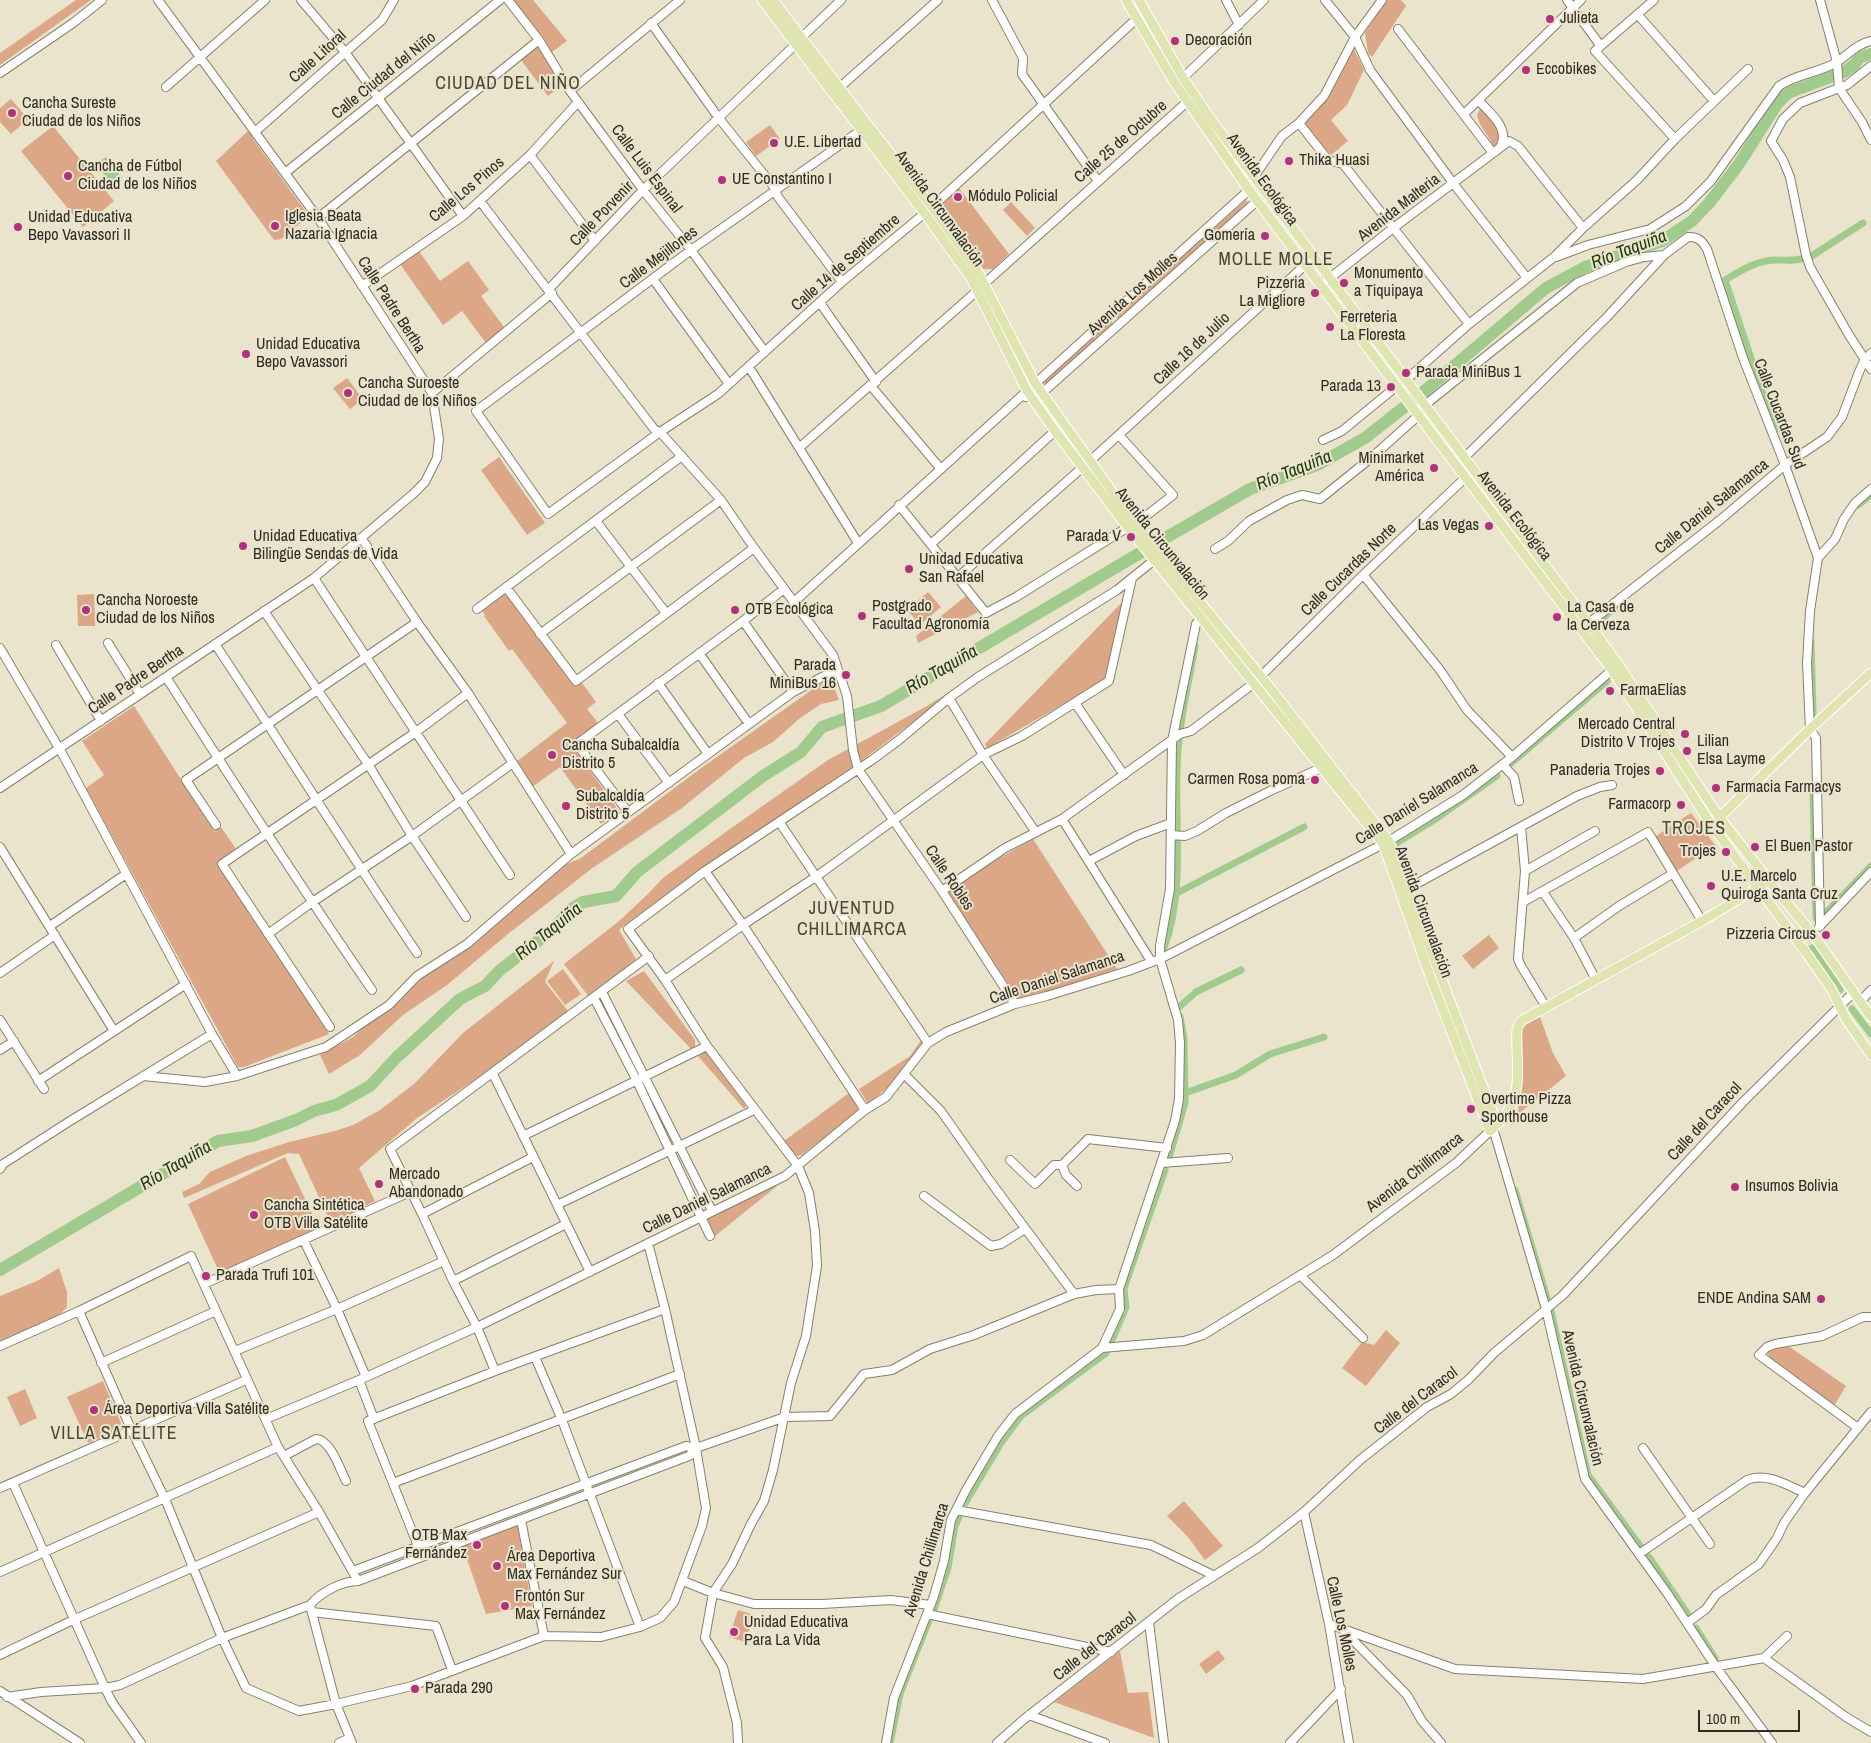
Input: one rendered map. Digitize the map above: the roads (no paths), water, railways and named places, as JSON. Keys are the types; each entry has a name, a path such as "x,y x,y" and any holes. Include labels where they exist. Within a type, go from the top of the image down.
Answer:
{"main road":[{"name":"Avenida Circunvalación","path":"762,0 839,88 985,283 1034,384 1128,528 1142,538"},
{"name":"Avenida Circunvalación","path":"773,0 798,41 861,130 929,210 972,278 1026,395 1128,514 1142,538 1261,676 1386,842 1407,889 1493,1128"},
{"name":"Avenida Ecológica","path":"1126,0 1187,102 1257,201 1466,478 1618,664 1719,817 1812,933 1871,1017"},
{"name":"Avenida Ecológica","path":"1138,0 1183,78 1213,116 1254,177 1589,624 1592,634 1612,670 1710,822 1832,990 1840,1007 1871,1055"},
{"path":"1440,444 1450,438"},
{"name":"Avenida Circunvalación","path":"1156,554 1201,617 1321,768 1386,842 1441,1013 1493,1128"},
{"path":"1719,817 1871,673"},
{"name":"Avenida Chillimarca","path":"1493,1128 1507,1114 1515,1099 1518,1075 1517,1029 1521,1021 1702,921 1769,881"}],"street":[{"path":"0,73 73,23 102,0"},
{"name":"Calle Padre Bertha","path":"0,788 314,578 414,494 430,473 436,458 439,439 432,393 318,218 201,56 158,0"},
{"path":"166,87 265,0"},
{"path":"300,0 345,52 378,99 412,142 463,216"},
{"name":"Calle Litoral","path":"256,131 382,20 394,0"},
{"name":"Calle Ciudad del Niño","path":"285,173 500,0"},
{"name":"Calle Luis Espinal","path":"508,0 539,40 578,102 643,190 691,250 765,352"},
{"name":"Calle Porvenir","path":"432,393 550,291 643,190 841,0"},
{"path":"839,88 938,0"},
{"path":"992,0 1023,58 1022,74 1098,181"},
{"path":"1226,0 1239,26"},
{"path":"1183,78 1264,0"},
{"path":"1325,0 1355,37 1370,70 1526,278"},
{"path":"1254,177 1282,136 1298,123 1324,96 1355,37 1382,0"},
{"path":"1567,0 1600,45"},
{"path":"1464,114 1581,0"},
{"path":"1654,0 1595,51 1675,139"},
{"path":"1820,0 1838,64 1839,85 1871,140"},
{"path":"570,91 676,1"},
{"name":"Calle 14 de Septiembre","path":"548,514 660,432 718,394 842,282 929,210 1145,11"},
{"path":"1638,14 1714,101"},
{"path":"652,23 718,117 842,282"},
{"path":"1398,29 1464,114 1496,150 1504,137 1503,129 1479,101"},
{"path":"318,218 539,40"},
{"path":"1554,258 1588,245 1650,229 1686,206 1711,180 1779,86 1792,78 1838,64 1861,43 1871,41"},
{"path":"1871,66 1847,84 1839,85 1800,103 1783,119 1771,141 1783,160 1790,177 1806,256 1810,267 1864,361 1871,369"},
{"path":"1406,380 1469,324 1554,258 1583,228 1637,180 1675,139 1748,69"},
{"name":"Calle Los Pinos","path":"362,286 463,216 530,155 578,102"},
{"name":"Calle 25 de Octubre","path":"985,283 1187,102"},
{"path":"1298,123 1328,160 1343,164 1392,229 1469,324"},
{"name":"Calle Mejillones","path":"548,514 476,411 691,250 776,192 861,130"},
{"name":"Avenida Malteria","path":"1321,285 1509,141 1518,146 1583,228"},
{"path":"530,155 595,241"},
{"name":"Avenida Los Molles","path":"794,602 940,468 1026,395 1034,384 1249,190"},
{"path":"480,201 654,429 660,432 721,500 833,655 847,696 858,769"},
{"name":"Avenida Los Molles","path":"1026,395 1041,394 1257,201"},
{"name":"Calle Cucardas Sud","path":"1465,457 1618,306 1664,255 1688,237 1698,238 1707,249 1742,358 1785,465 1818,558 1810,611 1807,663 1810,729 1816,738 1820,926"},
{"path":"1423,402 1577,283 1626,262 1644,257 1664,255"},
{"name":"Calle 16 de Julio","path":"958,577 1087,464 1314,256"},
{"path":"652,279 729,384"},
{"path":"800,448 978,290"},
{"path":"820,303 873,384 940,468"},
{"name":"Calle Daniel Salamanca","path":"1589,624 1720,520 1785,465 1827,437 1842,416 1864,361 1871,353"},
{"path":"749,367 858,543"},
{"path":"1323,440 1342,431 1397,386"},
{"path":"1214,549 1228,541 1249,520 1287,500 1302,495 1320,499 1371,458 1419,415"},
{"path":"931,544 1055,431"},
{"path":"1119,434 1173,495 1146,516"},
{"path":"477,609 682,456"},
{"name":"Calle Cucardas Norte","path":"942,891 1005,848 1035,831 1041,830 1062,819 1180,734 1191,731 1254,684 1363,575 1466,478"},
{"path":"1818,558 1834,539 1855,503 1871,489"},
{"path":"540,634 721,500"},
{"path":"899,505 986,613 1016,597 1128,528"},
{"path":"596,521 666,613"},
{"path":"362,539 417,622 468,693 571,854"},
{"path":"506,587 576,681 754,548"},
{"path":"738,1743 737,1723 723,1667 705,1638 713,1593 732,1564 764,1501 785,1416 791,1383 806,1336 817,1266 815,1231 809,1192 798,1166 707,1046 649,956 628,929 705,871 780,823 899,740 949,698 978,677 1117,590 1156,554"},
{"path":"1365,577 1440,670 1467,710 1512,757"},
{"path":"314,578 510,875"},
{"path":"665,980 817,876 982,755 1022,736 1109,681 1132,578"},
{"path":"628,812 577,744 743,621 784,588"},
{"path":"264,611 368,764 412,836 466,917"},
{"path":"1160,959 1160,946 1170,889 1172,741 1196,624 1201,617"},
{"path":"743,621 793,692"},
{"path":"216,825 186,780 417,622"},
{"path":"108,643 140,694"},
{"path":"215,644 417,953"},
{"path":"56,645 100,721"},
{"path":"0,648 58,748 212,1034 237,1076"},
{"path":"699,653 749,724"},
{"name":"Calle Daniel Salamanca","path":"266,1419 362,1379 477,1326 785,1176 865,1110 886,1097 928,1043 946,1032 1015,1004 1128,971 1160,959 1386,842 1463,795 1512,757 1612,670"},
{"path":"143,1076 205,1082 237,1076 326,1048 389,1005 417,976 467,944 571,854 628,812 793,692 830,673 840,672"},
{"path":"166,677 218,759 268,832 311,903 372,990"},
{"path":"658,683 708,754"},
{"path":"330,1027 222,864 416,732 468,693"},
{"path":"949,698 982,755 1035,831"},
{"path":"1074,703 1124,775"},
{"path":"618,714 668,783"},
{"path":"268,934 412,836 513,763"},
{"path":"1503,764 1514,777 1519,801"},
{"path":"1171,836 1184,836 1197,831 1226,813 1321,768"},
{"name":"Calle Robles","path":"858,769 894,819 1015,1004"},
{"path":"1407,889 1577,796 1600,787 1612,785"},
{"path":"1710,822 1719,817"},
{"path":"1062,819 1151,961"},
{"path":"1089,861 1136,836 1171,822"},
{"path":"780,823 928,1043"},
{"path":"1521,828 1525,871 1519,962 1546,1007"},
{"path":"1525,871 1595,831"},
{"path":"1523,902 1648,832 1702,921"},
{"path":"0,847 114,1031"},
{"path":"705,871 743,925 865,1110"},
{"path":"1812,933 1871,872"},
{"path":"50,926 126,874"},
{"path":"1574,938 1619,906 1672,874"},
{"path":"1543,892 1574,938 1596,980"},
{"path":"0,973 55,935"},
{"path":"495,1371 477,1326 390,1150 649,956"},
{"name":"Avenida Chillimarca","path":"886,1743 894,1698 930,1605 944,1561 952,1520 974,1476 998,1436 1015,1414 1102,1348 1120,1309 1119,1289 1167,1148 1179,1099 1180,1043 1178,1020 1160,959"},
{"path":"38,1081 186,984"},
{"path":"1860,1002 1871,990"},
{"path":"602,992 710,1236"},
{"name":"Calle del Caracol","path":"998,1743 1029,1715 1149,1622 1213,1575 1258,1548 1304,1512 1360,1460 1427,1407 1451,1394 1468,1380 1494,1353 1563,1294 1744,1101 1853,993"},
{"path":"594,998 680,1146 712,1212"},
{"path":"0,1020 44,1089"},
{"path":"0,1169 4,1164 70,1121 212,1034"},
{"path":"0,1050 14,1041"},
{"path":"523,1136 707,1046"},
{"path":"493,1074 590,1272"},
{"path":"904,1074 941,1111 1074,1294"},
{"path":"556,1205 754,1110"},
{"name":"Avenida Chillimarca","path":"1102,1348 1184,1341 1203,1336 1333,1255 1446,1171 1493,1128"},
{"name":"Avenida Circunvalación","path":"1493,1128 1546,1309 1585,1479 1687,1623 1716,1668 1772,1743"},
{"path":"1010,1160 1035,1184 1054,1165 1062,1165 1088,1140 1167,1148"},
{"path":"422,1214 533,1157"},
{"path":"1162,1163 1228,1158"},
{"path":"1062,1165 1066,1175 1077,1186"},
{"path":"204,1284 410,1192"},
{"path":"924,1196 991,1246 1001,1244 1025,1229"},
{"path":"453,1280 566,1224"},
{"path":"304,1240 337,1309 374,1419"},
{"path":"80,1311 132,1431 165,1499 222,1638 246,1688 299,1711 412,1686 544,1636 601,1637 640,1627 660,1618 674,1602 702,1526 706,1508 696,1448 680,1374 648,1243"},
{"path":"0,1346 80,1311 191,1256 278,1447 319,1512 358,1581"},
{"path":"235,1351 337,1309 444,1261"},
{"path":"1300,1275 1363,1338"},
{"path":"339,1743 351,1741 336,1704 311,1608 316,1598 339,1585 350,1581 358,1581 521,1520 689,1456 696,1448 785,1416 830,1416 864,1374 892,1370 930,1349 974,1335 1074,1294 1119,1289"},
{"path":"425,1556 418,1546 368,1421 495,1371 665,1309"},
{"path":"102,1363 216,1311"},
{"path":"1858,1428 1759,1354 1767,1347 1776,1344 1822,1336 1863,1317 1871,1317"},
{"path":"535,1357 562,1420 640,1627"},
{"path":"393,1483 680,1374"},
{"path":"0,1488 246,1380"},
{"path":"1687,1623 1706,1609 1716,1595 1759,1564 1805,1493 1871,1412"},
{"path":"284,1456 316,1439 321,1439 327,1444 346,1481"},
{"path":"353,1571 686,1446 696,1448"},
{"path":"0,1572 278,1447"},
{"path":"1643,1448 1710,1544"},
{"path":"1639,1554 1747,1480 1757,1476 1805,1493"},
{"path":"13,1483 105,1688 112,1702 140,1743"},
{"path":"956,1510 1151,1545 1213,1575"},
{"path":"0,1655 73,1620 319,1512"},
{"name":"Calle Los Molles","path":"1304,1512 1329,1624 1349,1743"},
{"path":"521,1520 544,1636"},
{"path":"683,1581 713,1593 754,1604 822,1604 891,1600 930,1605"},
{"path":"7,1697 120,1685 222,1638 311,1608 436,1626 452,1670"},
{"path":"927,1614 1111,1652"},
{"path":"1149,1622 1164,1743"},
{"path":"1329,1624 1455,1669 1643,1678 1716,1668 1764,1658 1787,1636"},
{"path":"1342,1629 1407,1695 1422,1721 1441,1743"},
{"path":"1764,1658 1846,1717 1871,1732"},
{"path":"1290,1743 1340,1689"},
{"path":"0,1691 80,1743"},
{"path":"1029,1715 1105,1743"}],"waterway":[{"name":"Río Taquiña","path":"0,1270 218,1141 252,1136 296,1120 314,1111 336,1105 370,1086 396,1058 460,999 485,986 500,970 551,931 573,908 583,902 616,896 637,872 763,776 801,752 822,727 881,706 1250,489 1317,465 1365,438 1422,393 1546,288 1585,267 1662,241 1692,221 1709,203 1739,164 1777,104 1788,93 1844,72 1854,65 1860,57 1871,54"},
{"path":"1810,257 1863,223"},
{"path":"1775,430 1725,280 1750,266 1770,260 1801,259"},
{"path":"1858,505 1871,495"},
{"path":"1599,621 1620,603"},
{"path":"1811,641 1813,713"},
{"path":"1164,948 1171,923 1177,871 1177,765 1179,740 1195,646"},
{"path":"1511,763 1607,681"},
{"path":"1395,844 1437,818 1497,776"},
{"path":"1813,793 1816,918"},
{"path":"1175,894 1304,827"},
{"path":"1823,916 1871,866"},
{"path":"1812,948 1840,990"},
{"path":"1178,1008 1196,992 1241,970"},
{"path":"1852,1009 1871,1034"},
{"path":"1168,1161 1185,1103 1184,1038 1180,1017"},
{"path":"1185,1093 1236,1075 1270,1054 1324,1037"},
{"path":"1111,1342 1126,1307 1124,1288 1165,1170"},
{"path":"1515,1190 1547,1298"},
{"path":"1551,1311 1588,1475 1641,1547"},
{"path":"964,1505 1001,1443 1021,1416 1106,1353"},
{"path":"934,1609 948,1568 955,1526 959,1517"},
{"path":"1649,1557 1689,1616"},
{"path":"890,1743 900,1694 930,1618"},
{"path":"1696,1628 1715,1658"}],"place":[{"name":"Julieta","path":"1550,19"},
{"name":"Decoración","path":"1175,41"},
{"name":"Eccobikes","path":"1526,70"},
{"name":"Cancha Sureste Ciudad de los Niños","path":"12,113"},
{"name":"U.E. Libertad","path":"774,143"},
{"name":"Thika Huasi","path":"1289,161"},
{"name":"Cancha de Fútbol Ciudad de los Niños","path":"68,176"},
{"name":"UE Constantino I","path":"722,180"},
{"name":"Módulo Policial","path":"958,197"},
{"name":"Iglesia Beata Nazaria Ignacia","path":"275,226"},
{"name":"Unidad Educativa Bepo Vavassori II","path":"18,227"},
{"name":"Gomería","path":"1265,236"},
{"name":"Monumento a Tiquipaya","path":"1344,283"},
{"name":"Pizzeria La Migliore","path":"1315,293"},
{"name":"Ferreteria La Floresta","path":"1330,327"},
{"name":"Unidad Educativa Bepo Vavassori","path":"246,354"},
{"name":"Parada MiniBus 1","path":"1406,373"},
{"name":"Parada 13","path":"1391,387"},
{"name":"Cancha Suroeste Ciudad de los Niños","path":"348,393"},
{"name":"Minimarket América","path":"1434,468"},
{"name":"Las Vegas","path":"1489,526"},
{"name":"Parada V","path":"1131,537"},
{"name":"Unidad Educativa Bilingüe Sendas de Vida","path":"243,546"},
{"name":"Unidad Educativa San Rafael","path":"909,569"},
{"name":"Cancha Noroeste Ciudad de los Niños","path":"86,610"},
{"name":"OTB Ecológica","path":"735,610"},
{"name":"Postgrado Facultad Agronomía","path":"862,616"},
{"name":"La Casa de la Cerveza","path":"1557,617"},
{"name":"Parada MiniBus 16","path":"846,675"},
{"name":"FarmaElías","path":"1610,691"},
{"name":"Mercado Central Distrito V Trojes","path":"1685,734"},
{"name":"Lilian Elsa Layme","path":"1687,751"},
{"name":"Cancha Subalcaldía Distrito 5","path":"552,755"},
{"name":"Panaderia Trojes","path":"1660,771"},
{"name":"Carmen Rosa poma","path":"1315,780"},
{"name":"Farmacia Farmacys","path":"1716,788"},
{"name":"Farmacorp","path":"1681,805"},
{"name":"Subalcaldía Distrito 5","path":"566,806"},
{"name":"El Buen Pastor","path":"1755,847"},
{"name":"Trojes","path":"1726,852"},
{"name":"U.E. Marcelo Quiroga Santa Cruz","path":"1711,886"},
{"name":"Pizzeria Circus","path":"1826,935"},
{"name":"Overtime Pizza Sporthouse","path":"1471,1109"},
{"name":"Mercado Abandonado","path":"379,1184"},
{"name":"Insumos Bolivia","path":"1735,1187"},
{"name":"Cancha Sintética OTB Villa Satélite","path":"254,1215"},
{"name":"Parada Trufi 101","path":"206,1276"},
{"name":"ENDE Andina SAM","path":"1821,1299"},
{"name":"Área Deportiva Villa Satélite","path":"94,1410"},
{"name":"OTB Max Fernández","path":"477,1545"},
{"name":"Área Deportiva Max Fernández Sur","path":"497,1566"},
{"name":"Frontón Sur Max Fernández","path":"505,1606"},
{"name":"Unidad Educativa Para La Vida","path":"734,1632"},
{"name":"Parada 290","path":"415,1689"}],"district":[{"name":"CIUDAD DEL NIÑO","path":"508,84"},
{"name":"MOLLE MOLLE","path":"1276,260"},
{"name":"TROJES","path":"1694,829"},
{"name":"JUVENTUD CHILLIMARCA","path":"852,920"},
{"name":"VILLA SATÉLITE","path":"114,1434"}]}
